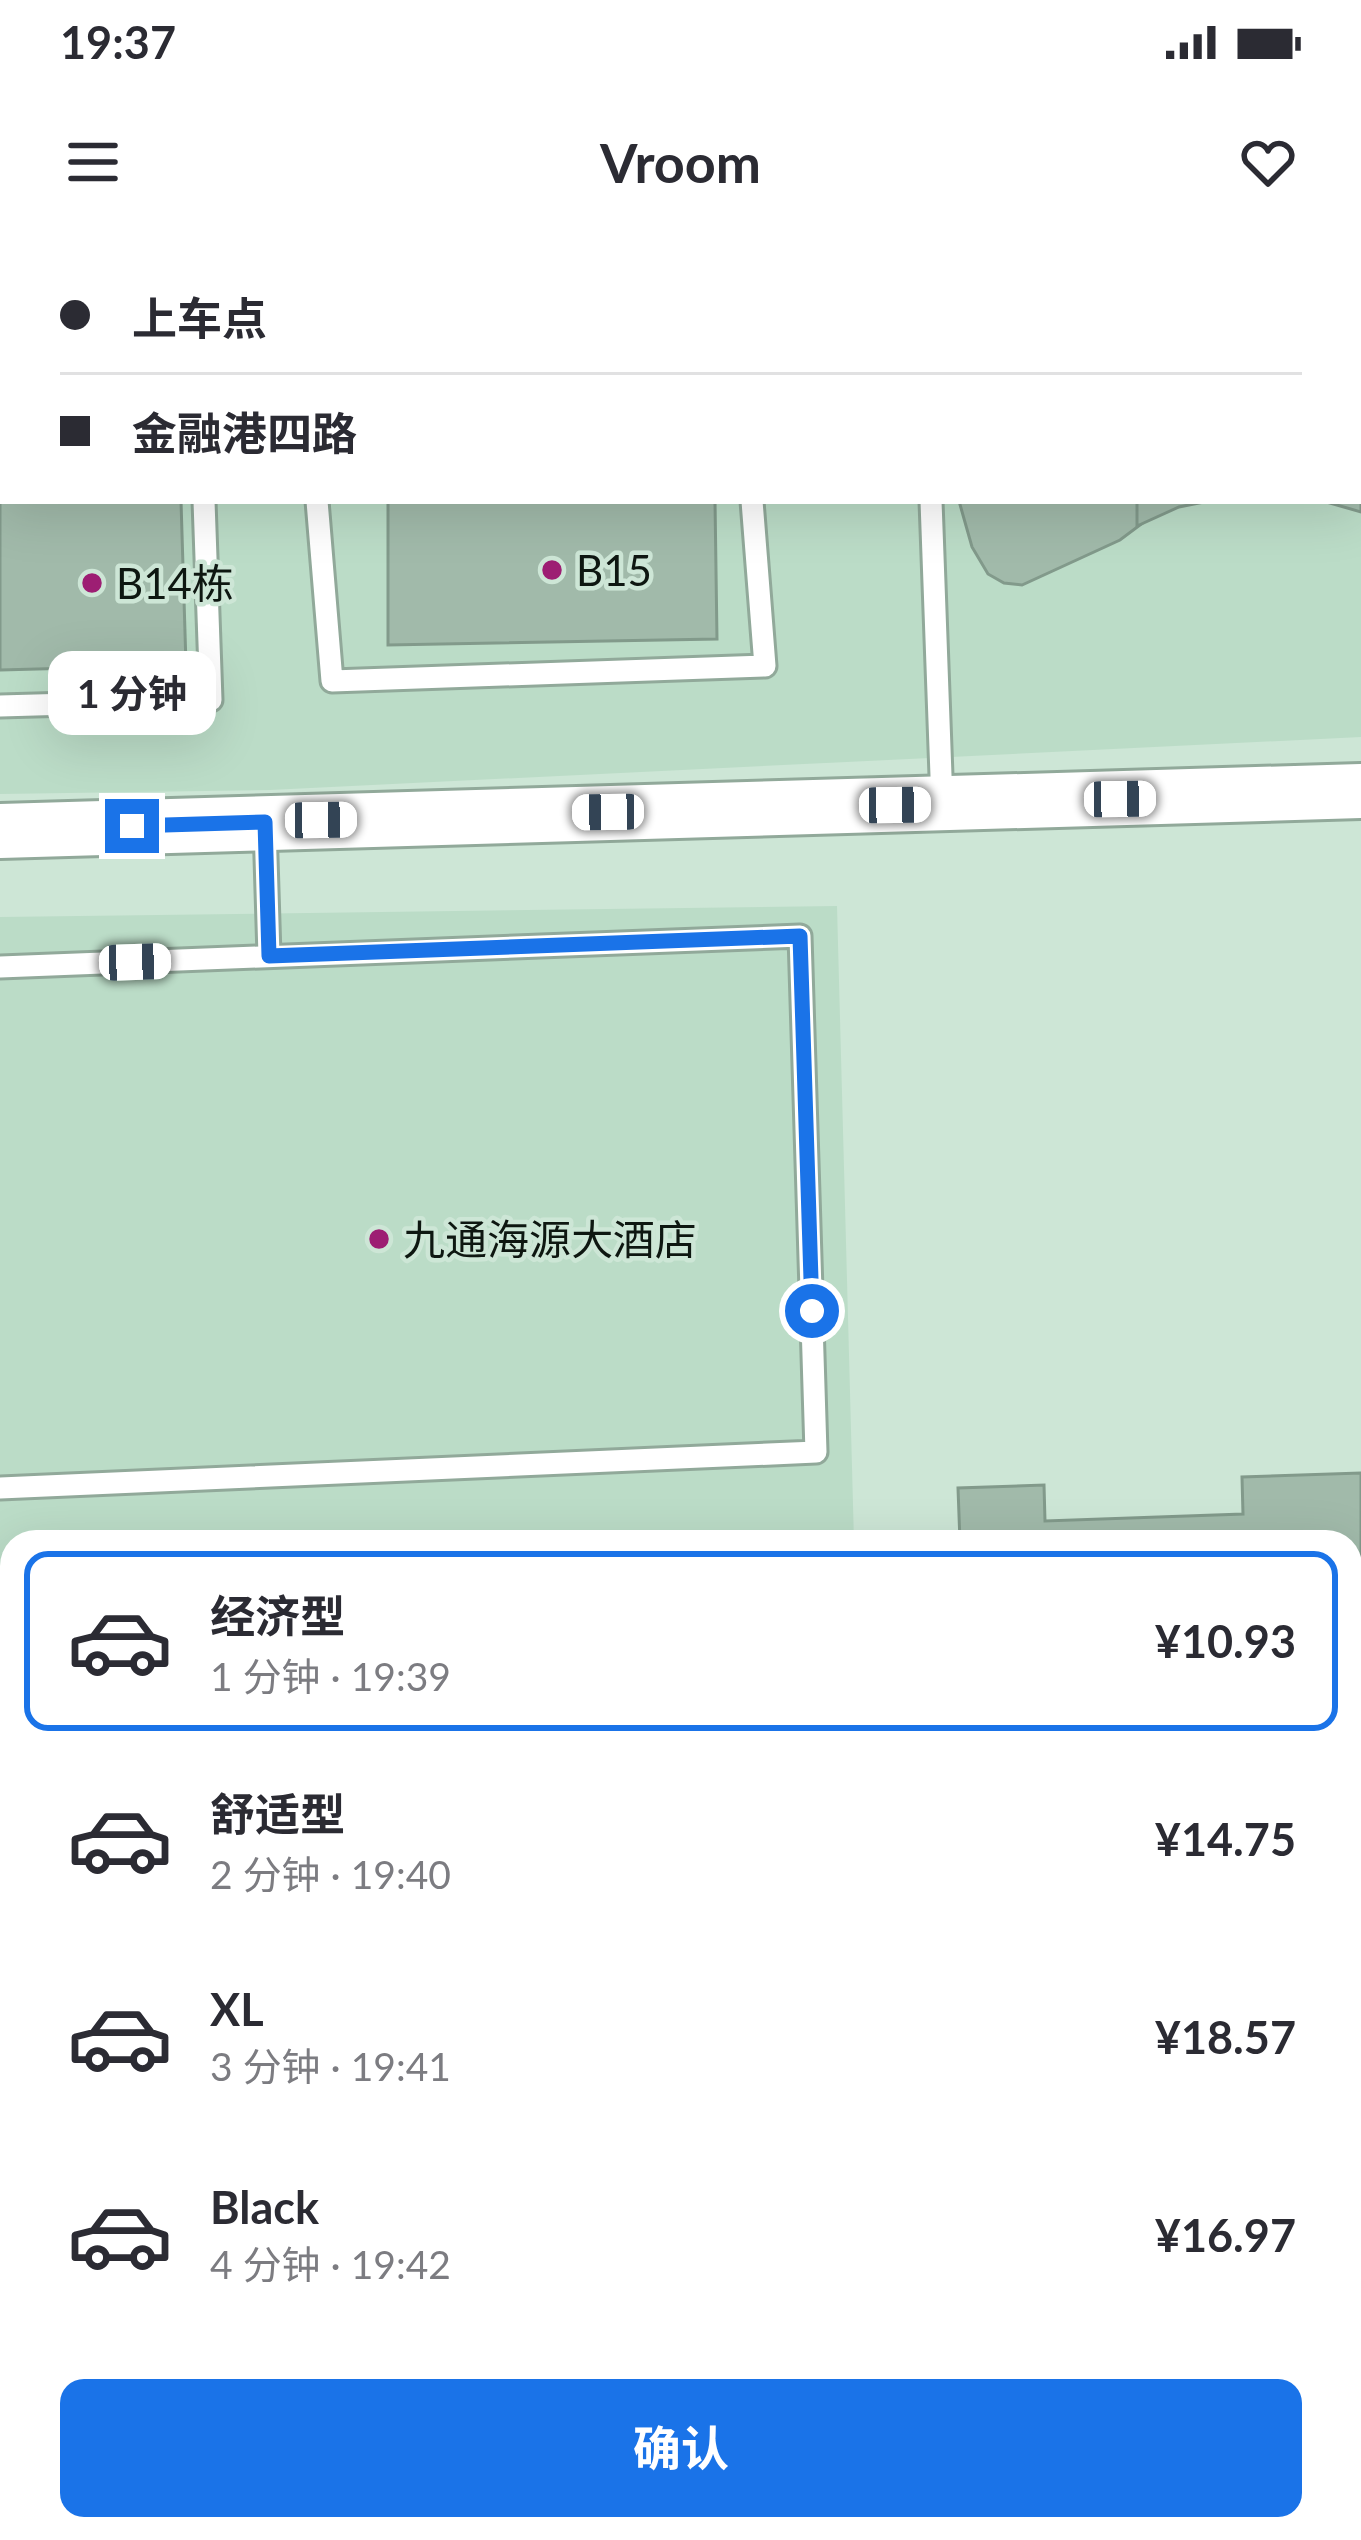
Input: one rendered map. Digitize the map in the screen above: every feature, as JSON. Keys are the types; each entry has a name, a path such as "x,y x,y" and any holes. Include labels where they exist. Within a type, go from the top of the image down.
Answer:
{"street":[{"path":"0,831 1361,791"}],"lane":[{"path":"0,706 211,700 204,504"},
{"path":"317,504 332,680 765,666 752,504"},
{"path":"931,504 943,803"},
{"path":"265,822 269,956"},
{"path":"0,967 800,936 816,1452 0,1488"}],"shaded area":[{"path":"0,504 1361,504 1361,737 270,790 0,794"},
{"path":"837,906 854,1530 0,1530 0,917"}],"building":[{"name":"B14栋","path":"0,504 181,504 186,665 0,670"},
{"name":"B15","path":"388,504 715,504 717,639 388,645"},
{"path":"960,504 1168,504 1120,540 1022,585 1004,583 988,574 972,547"},
{"path":"1137,504 1194,504 1179,507 1137,526"},
{"path":"1333,504 1361,504 1361,512"},
{"path":"1361,1473 1361,1530 960,1530 958,1488 1044,1485 1045,1521 1243,1514 1242,1477"}],"place":[{"name":"B15","path":"552,570"},
{"name":"B14栋","path":"92,583"},
{"name":"九通海源大酒店","path":"379,1239"}],"route":[{"path":"132,826 265,822 269,956 800,936 812,1311"}]}
